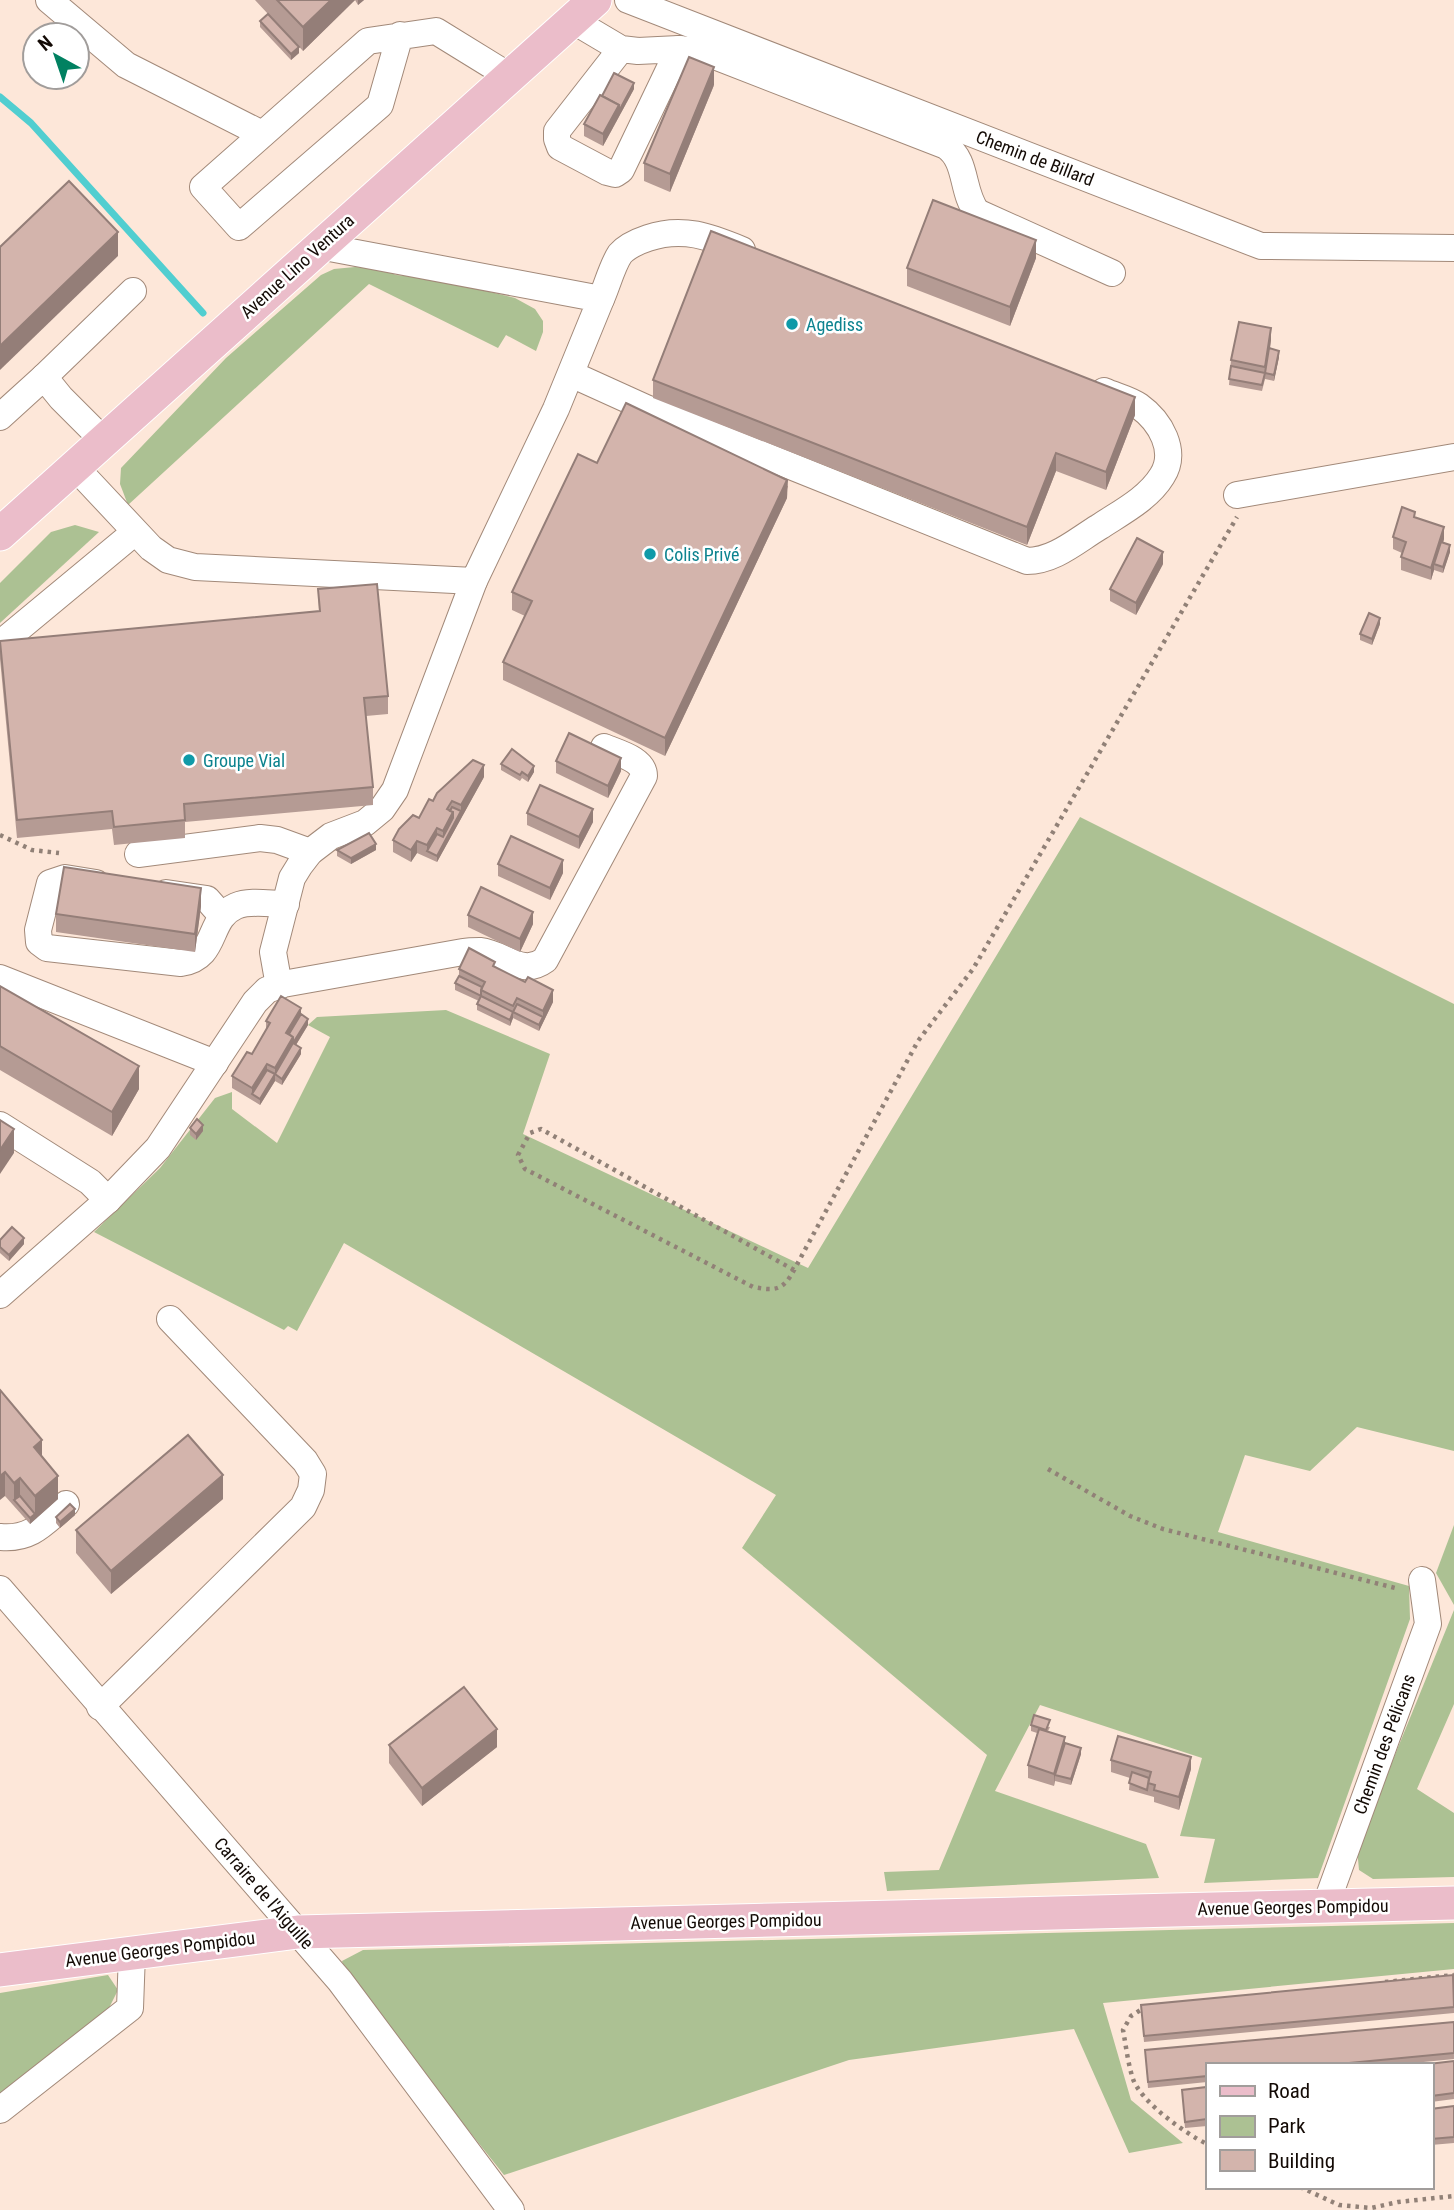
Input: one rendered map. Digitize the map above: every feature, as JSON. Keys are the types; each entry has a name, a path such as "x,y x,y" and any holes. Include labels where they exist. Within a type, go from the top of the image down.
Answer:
{"main road":[{"name":"Avenue Lino Ventura","path":"0,534 583,10"},
{"name":"Avenue Georges Pompidou","path":"0,1970 298,1932 1454,1903"}],"street":[{"path":"49,0 126,65 262,134"},
{"name":"Chemin de Billard","path":"628,0 1261,246 1454,247"},
{"path":"583,10 621,49 638,51 679,48 705,52 946,146 954,152 960,163 969,202 977,212 1112,273"},
{"path":"400,35 380,105 239,227 203,187 368,41 400,35 436,31 509,76"},
{"path":"621,49 557,131 560,146 615,174 621,170 679,48"},
{"path":"279,986 273,952 292,878 310,852 331,836 365,823 382,808 395,790 474,581 571,374 621,254 639,241 660,234 681,232 704,235 767,260"},
{"path":"319,246 601,299"},
{"path":"0,417 134,291"},
{"path":"571,374 646,408 1027,561 1040,561 1056,554 1129,508 1164,475 1168,454 1164,435 1152,417 1137,404 1086,384"},
{"path":"44,377 104,441"},
{"path":"1247,493 1454,457"},
{"path":"75,467 135,532 168,560 195,567 474,581"},
{"path":"0,644 135,532"},
{"path":"0,1295 108,1200 158,1148 255,1002 267,990 463,951 482,951 527,968 537,966 545,960 644,776 640,763 604,747"},
{"path":"138,854 260,838 276,840 310,852"},
{"path":"222,916 207,899 65,878 50,883 38,930 39,942 47,948 181,963 194,961 204,952 222,916 233,907 244,904 286,904"},
{"path":"0,978 215,1063"},
{"path":"0,1125 90,1182 108,1200"},
{"path":"100,1707 303,1507 311,1490 313,1474 305,1461 170,1319"},
{"path":"0,1537 19,1538 35,1531 66,1504"},
{"name":"Carraire de l'Aiguille","path":"0,1589 340,1981 511,2210"},
{"name":"Chemin des Pélicans","path":"1325,1907 1428,1624 1423,1591"},
{"path":"0,2110 130,2008 132,1953"}],"path":[{"path":"794,1270 541,1129 530,1133 518,1155 525,1169 753,1287 771,1291 787,1284 918,1041 972,970 1235,521 1247,493"},
{"path":"1048,1469 1130,1516 1163,1529 1394,1587 1423,1591"},
{"path":"1373,1983 1454,1975"},
{"path":"1159,2005 1145,2006 1131,2016 1123,2030 1133,2081 1143,2096 1191,2137 1206,2144"},
{"path":"1304,2189 1339,2205 1371,2208 1454,2196"}],"green space":[{"path":"380,268 396,275 437,279 515,298 535,309 543,321 543,332 536,351 506,335 498,348 369,284 128,505 120,484 121,468 226,358 321,275 334,269"},
{"path":"75,525 99,532 0,623 0,583 51,532"},
{"path":"1080,817 1454,1004 1454,1451 1357,1427 1310,1471 1245,1455 1218,1532 1409,1586 1410,1619 1318,1878 1204,1883 1215,1839 1180,1836 1202,1758 1040,1705 995,1791 1146,1844 1159,1878 887,1891 884,1872 939,1870 987,1755 742,1548 776,1495 344,1243 297,1331 288,1326 284,1330 94,1232 160,1168 215,1098 232,1092 232,1109 277,1143 330,1037 308,1025 317,1017 446,1010 550,1054 523,1134 808,1268"},
{"path":"1454,1525 1454,1605 1436,1573"},
{"path":"1454,1610 1454,1704 1417,1789 1454,1813 1454,1877 1373,1879 1359,1870 1357,1848"},
{"path":"1454,1923 1454,1969 1103,2003 1131,2100 1183,2143 1129,2153 1074,2029 849,2060 504,2175 346,1976 342,1961 363,1950"},
{"path":"108,1975 118,1990 109,2008 0,2095 0,1993"}],"building":[{"path":"277,0 331,0 303,27"},
{"path":"268,14 299,47 291,54 260,21"},
{"path":"689,57 714,67 670,174 644,163"},
{"path":"614,73 634,83 619,111 619,105 602,96"},
{"path":"600,95 619,105 603,134 584,124"},
{"path":"69,181 118,232 0,346 0,247"},
{"path":"933,200 1036,240 1010,307 907,268"},
{"name":"Agediss","path":"711,231 1135,397 1106,472 1056,453 1027,527 653,380"},
{"path":"1239,322 1271,328 1265,367 1231,360"},
{"path":"1269,348 1279,351 1274,375 1265,373"},
{"path":"1231,366 1265,373 1262,385 1229,379"},
{"name":"Colis Privé","path":"626,403 787,480 665,738 503,662 532,601 512,592 578,454 597,463"},
{"path":"1402,507 1415,512 1414,517 1444,527 1431,568 1401,557 1406,542 1393,537"},
{"path":"1137,538 1163,552 1136,603 1110,589"},
{"path":"1441,542 1450,545 1443,567 1434,564"},
{"name":"Groupe Vial","path":"377,584 388,696 364,698 373,787 184,804 185,820 114,827 112,811 17,820 0,641 320,611 318,589"},
{"path":"1369,613 1380,618 1372,639 1360,634"},
{"path":"569,733 621,758 608,786 556,761"},
{"path":"512,749 534,766 528,776 522,772 520,775 501,764"},
{"path":"473,760 484,765 461,805 452,801 447,809 453,812 443,831 437,828 427,845 417,841 411,850 393,840 399,829 413,815 419,818 429,799 433,801 437,793"},
{"path":"540,785 593,809 579,837 527,813"},
{"path":"452,807 461,811 437,856 427,851 437,834 443,837 453,818 453,812 450,811"},
{"path":"369,833 376,844 351,858 337,850"},
{"path":"511,836 563,860 550,888 498,864"},
{"path":"64,867 201,888 195,934 56,914"},
{"path":"481,887 533,912 520,939 468,915"},
{"path":"469,948 495,962 493,966 525,982 528,977 553,990 543,1011 517,998 513,1006 481,990 485,982 459,969"},
{"path":"459,976 482,987 481,996 455,983"},
{"path":"0,986 139,1066 112,1112 0,1046"},
{"path":"281,996 301,1008 286,1033 293,1037 275,1068 267,1064 252,1088 232,1076 247,1052 252,1054 270,1023 266,1021"},
{"path":"481,996 513,1012 510,1020 477,1004"},
{"path":"517,1004 543,1017 539,1025 513,1012"},
{"path":"301,1014 308,1019 293,1043 293,1037 289,1034"},
{"path":"293,1043 301,1048 282,1079 275,1074"},
{"path":"267,1070 275,1074 260,1099 252,1094"},
{"path":"197,1119 203,1125 196,1134 190,1128"},
{"path":"0,1120 14,1129 0,1150"},
{"path":"12,1227 24,1238 9,1255 0,1247 0,1240"},
{"path":"0,1390 42,1440 34,1447 58,1476 35,1496 20,1478 14,1483 5,1472 0,1476"},
{"path":"188,1435 223,1475 111,1571 76,1530"},
{"path":"20,1496 35,1514 30,1518 14,1500"},
{"path":"70,1504 75,1509 60,1522 56,1517"},
{"path":"464,1687 497,1729 422,1788 389,1745"},
{"path":"1034,1715 1050,1720 1046,1730 1031,1725"},
{"path":"1039,1729 1065,1737 1054,1774 1028,1765"},
{"path":"1118,1736 1191,1757 1179,1797 1154,1790 1155,1785 1148,1783 1151,1772 1111,1760"},
{"path":"1065,1743 1081,1748 1071,1779 1055,1775"},
{"path":"1132,1772 1149,1778 1147,1790 1129,1783"},
{"path":"1453,1975 1454,2007 1144,2036 1141,2005"},
{"path":"1454,2022 1454,2053 1349,2063 1206,2063 1206,2076 1148,2082 1145,2050"},
{"path":"1454,2061 1454,2093 1433,2096 1433,2063"},
{"path":"1206,2087 1206,2119 1185,2122 1182,2090"},
{"path":"1454,2106 1454,2137 1433,2139 1433,2109"}],"waterway":[{"path":"0,97 31,123 203,313"}],"place":[{"name":"Agediss","path":"792,324"},
{"name":"Colis Privé","path":"650,554"},
{"name":"Groupe Vial","path":"189,760"}]}
